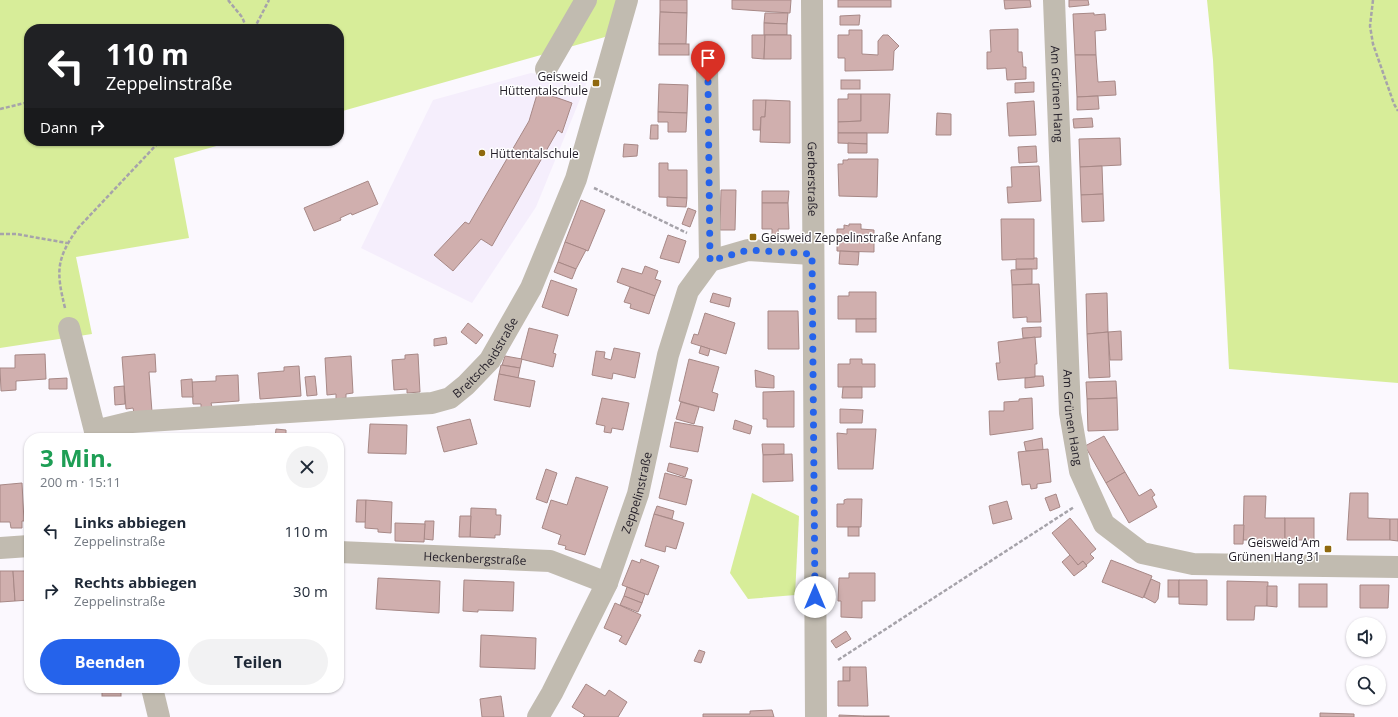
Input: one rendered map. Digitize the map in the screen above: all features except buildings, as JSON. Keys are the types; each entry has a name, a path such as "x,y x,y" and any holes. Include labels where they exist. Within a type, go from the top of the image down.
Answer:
{"street":[{"path":"546,69 586,0"},
{"name":"Breitscheidstraße","path":"102,433 132,422 432,403 450,398 466,385 490,360 531,288 576,179 627,0"},
{"name":"Gerberstraße","path":"812,0 812,254 816,717"},
{"name":"Am Grünen Hang","path":"1054,0 1070,413 1080,471 1104,524 1142,552 1193,564 1398,568"},
{"path":"707,67 710,261 748,250 812,254"},
{"name":"Zeppelinstraße","path":"538,717 552,693 608,583 638,494 668,355 688,291 710,261"},
{"name":"Breitscheidstraße","path":"69,328 95,433"},
{"path":"0,548 24,546"},
{"name":"Heckenbergstraße","path":"344,552 550,561 608,583"},
{"path":"153,693 159,717"}],"path":[{"path":"228,0 245,24"},
{"path":"257,24 269,0"},
{"path":"1372,0 1370,26 1373,44 1391,96 1398,111"},
{"path":"0,108 24,103"},
{"path":"69,328 58,279 60,262 67,243 78,228 155,146"},
{"path":"576,179 688,233"},
{"path":"0,234 16,234 67,243"},
{"path":"815,675 1091,496"}],"shaded area":[{"name":"Hüttentalschule","path":"531,73 587,82 536,207 472,303 361,248 433,100"}],"green space":[{"path":"0,0 629,0 605,37 344,111 344,24 24,24 24,146 216,146 174,158 189,238 76,257 92,334 0,348"},
{"path":"1207,0 1398,0 1398,383 1229,369 1213,60"},
{"path":"752,493 799,516 795,595 748,599 730,573"}],"place":[{"name":"Geisweid Hüttentalschule","path":"596,83"},
{"name":"Hüttentalschule","path":"482,153"},
{"name":"Geisweid Zeppelinstraße Anfang","path":"753,237"},
{"name":"Geisweid Am Grünen Hang 31","path":"1328,549"}],"route":[{"path":"708,82 710,261 748,250 812,254 815,597"}]}
